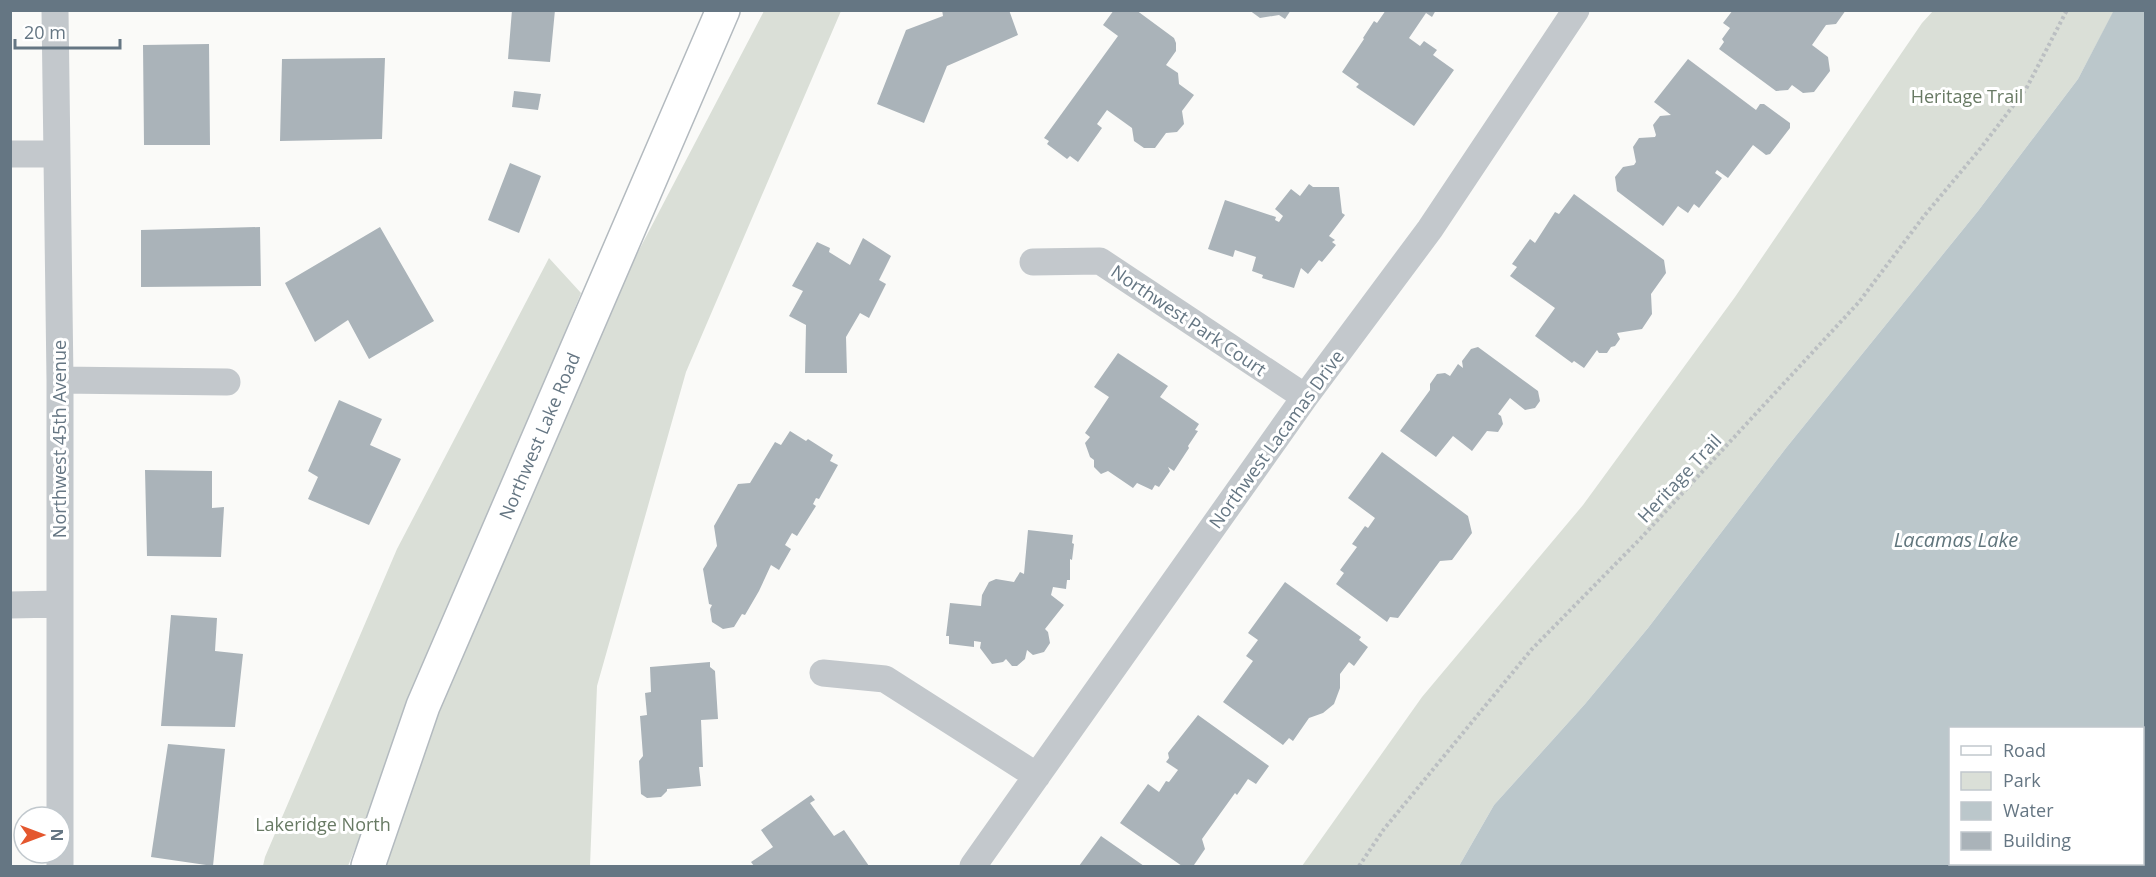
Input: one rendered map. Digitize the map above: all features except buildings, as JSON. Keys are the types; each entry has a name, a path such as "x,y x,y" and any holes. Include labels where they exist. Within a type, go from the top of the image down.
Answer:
{"main road":[{"name":"Northwest Lake Road","path":"368,867 423,706 723,10"}],"street":[{"name":"Northwest 45th Avenue","path":"55,10 60,380 60,867"},
{"name":"Northwest Lacamas Drive","path":"973,867 1305,397 1430,229 1576,11"},
{"path":"10,154 56,154"},
{"name":"Northwest Park Court","path":"1033,262 1100,261 1305,397"},
{"path":"60,380 226,382"},
{"path":"10,605 59,604"},
{"path":"823,673 885,679 1037,776"}],"path":[{"name":"Heritage Trail","path":"1359,867 1384,829 1533,649 1649,530 1859,302 1924,216 1980,150 2026,89 2067,10"}],"green space":[{"path":"764,11 841,11 686,372 597,686 590,866 378,866 412,758 603,319"},
{"name":"Heritage Trail","path":"1933,11 2114,11 2078,79 1978,211 1786,448 1648,628 1585,704 1494,805 1459,866 1302,866 1422,697 1583,505 1735,297 1922,23"},
{"name":"Lakeridge North","path":"549,258 581,293 348,866 263,866 397,549"}],"water":[{"name":"Lacamas Lake","path":"2114,10 2146,11 2145,866 1459,866 1494,805 1585,704 1648,628 1786,448 1978,211 2078,79"}]}
